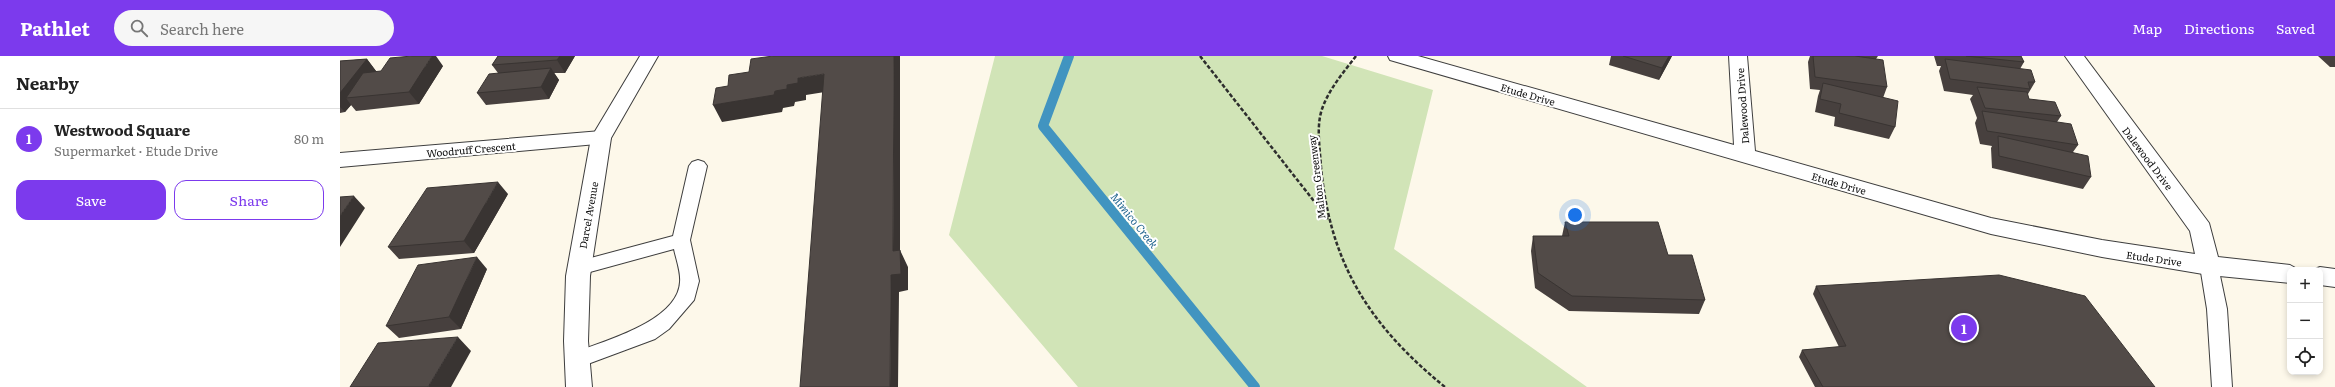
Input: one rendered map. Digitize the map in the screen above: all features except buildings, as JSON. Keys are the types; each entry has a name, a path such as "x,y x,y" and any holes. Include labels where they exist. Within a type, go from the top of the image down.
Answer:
{"street":[{"name":"Darcel Avenue","path":"579,387 576,341 579,268 601,138 649,56"},
{"name":"Etude Drive","path":"1396,56 1745,157 2029,235 2143,257 2209,266 2287,274"},
{"name":"Dalewood Drive","path":"1738,56 1745,157"},
{"name":"Dalewood Drive","path":"2074,56 2201,230 2209,266"},
{"name":"Woodruff Crescent","path":"340,160 601,138"},
{"path":"2323,276 2335,278"}],"lane":[{"path":"577,360 648,332 662,324 675,311 687,295 690,281 682,240 698,166"},
{"path":"579,268 682,240"},
{"path":"2209,266 2217,309 2222,387"}],"path":[{"path":"1200,56 1329,220"},
{"name":"Malton Greenway","path":"1356,56 1328,94 1322,105 1319,120 1329,220 1342,258 1367,308 1399,347 1445,387"}],"green space":[{"path":"995,56 1322,56 1433,90 1394,249 1587,387 1078,387 949,235"}],"waterway":[{"name":"Mimico Creek","path":"1069,56 1043,126 1255,387"}],"place":[{"name":"Westwood Square","path":"1964,328"}]}
